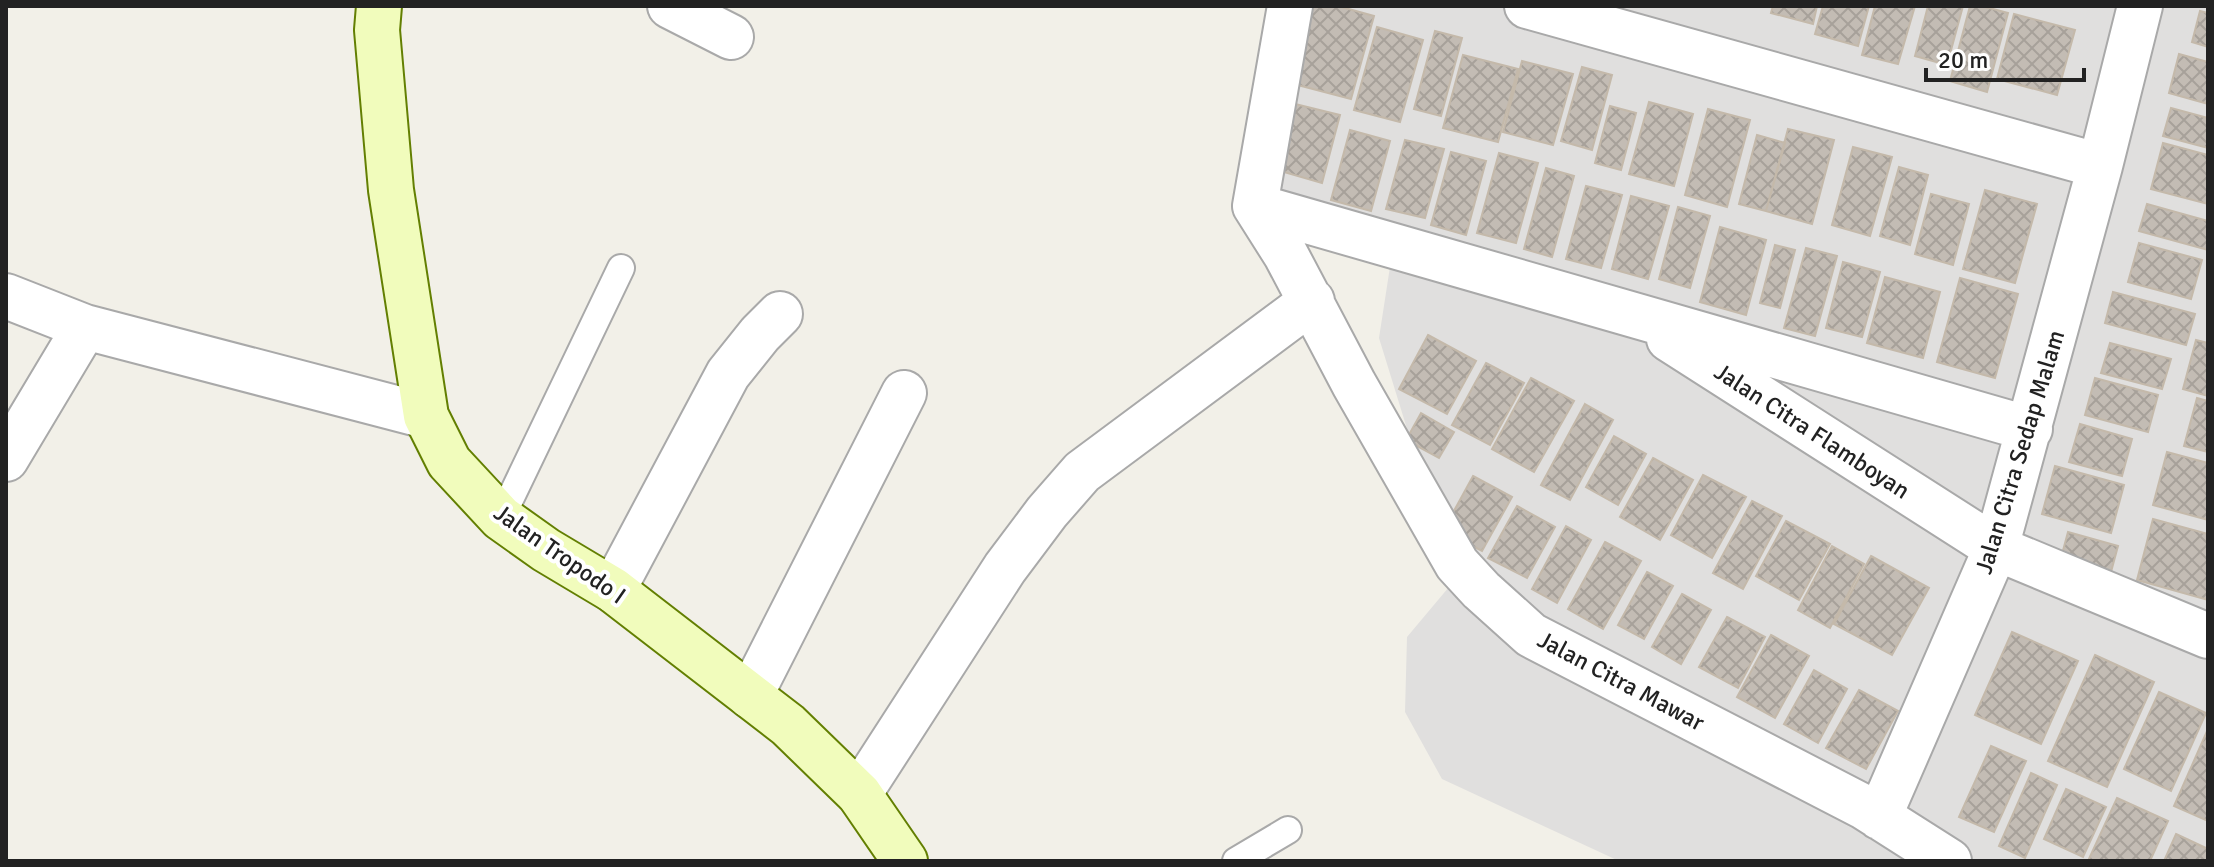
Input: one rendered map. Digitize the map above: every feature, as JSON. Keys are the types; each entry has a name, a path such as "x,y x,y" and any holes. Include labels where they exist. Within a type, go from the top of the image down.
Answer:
{"street":[{"name":"Jalan Tropodo I","path":"379,6 377,30 391,190 426,416 449,462 501,518 546,550 613,590 788,725 859,794 905,861"},
{"path":"670,6 731,37"},
{"path":"1255,206 1290,6"},
{"path":"1527,6 2100,166"},
{"name":"Jalan Citra Sedap Malam","path":"1879,817 1996,548 2100,166 2140,6"},
{"name":"Jalan Citra Mawar","path":"1255,206 1312,301 1354,384 1457,564 1481,590 1531,635 1879,817 1949,861"},
{"name":"Jalan Citra Flamboyan","path":"1255,206 2030,429"},
{"path":"6,296 85,327 426,416"},
{"path":"859,794 1005,568 1082,472 1312,301"},
{"path":"613,590 728,374 780,314"},
{"name":"Jalan Citra Flamboyan","path":"1629,314 1996,548 2208,636"},
{"path":"6,459 85,327"},
{"path":"750,696 904,393"}],"lane":[{"path":"501,518 621,268"},
{"path":"1236,861 1288,830"}],"shaded area":[{"path":"1303,6 2208,6 2208,861 1619,861 1442,779 1405,712 1407,637 1454,581 1379,338 1394,241 1275,198"}],"building":[{"path":"1311,6 1338,6 1374,16 1351,99 1290,83"},
{"path":"1773,6 1817,6 1813,24 1771,13"},
{"path":"1823,6 1869,6 1858,46 1815,34"},
{"path":"1875,6 1915,6 1898,64 1862,55"},
{"path":"1928,6 1963,6 1947,65 1915,56"},
{"path":"1970,6 2008,13 1987,92 1950,81"},
{"path":"2200,11 2208,13 2208,47 2192,42"},
{"path":"2014,14 2075,30 2057,95 1997,79"},
{"path":"1377,27 1423,40 1400,122 1354,110"},
{"path":"1435,31 1462,38 1441,116 1414,109"},
{"path":"2179,54 2208,62 2208,104 2169,93"},
{"path":"1463,55 1518,69 1498,142 1443,128"},
{"path":"1522,61 1573,74 1553,145 1503,132"},
{"path":"1582,67 1612,75 1592,150 1561,141"},
{"path":"1287,102 1340,115 1322,183 1270,168"},
{"path":"1649,102 1693,114 1674,186 1629,174"},
{"path":"1610,106 1636,113 1621,170 1595,163"},
{"path":"2171,108 2208,118 2208,148 2163,136"},
{"path":"1708,109 1750,120 1727,207 1685,195"},
{"path":"1788,129 1834,140 1812,224 1766,211"},
{"path":"1350,130 1390,141 1371,211 1331,200"},
{"path":"1757,135 1785,143 1766,211 1739,204"},
{"path":"1405,140 1444,149 1425,218 1386,209"},
{"path":"2163,143 2208,155 2208,204 2151,189"},
{"path":"1853,147 1892,157 1870,236 1832,225"},
{"path":"1451,152 1486,161 1466,235 1431,225"},
{"path":"1499,153 1538,163 1516,243 1477,233"},
{"path":"1899,167 1928,175 1910,245 1880,236"},
{"path":"1546,168 1574,176 1552,257 1524,249"},
{"path":"1586,186 1622,195 1601,268 1566,259"},
{"path":"1985,190 2037,204 2015,283 1963,269"},
{"path":"1931,194 1969,204 1953,265 1915,254"},
{"path":"1631,196 1669,206 1648,279 1612,269"},
{"path":"2147,204 2208,221 2208,250 2139,231"},
{"path":"1678,207 1710,216 1690,288 1659,279"},
{"path":"1720,227 1766,240 1746,315 1700,302"},
{"path":"2139,243 2202,260 2191,299 2128,282"},
{"path":"1775,245 1795,250 1780,308 1760,303"},
{"path":"1806,248 1837,256 1815,336 1784,328"},
{"path":"1843,262 1880,272 1862,337 1826,328"},
{"path":"1885,277 1940,292 1923,358 1867,343"},
{"path":"1960,278 2018,294 1995,378 1937,362"},
{"path":"2113,292 2195,314 2186,345 2105,323"},
{"path":"1428,335 1476,361 1447,414 1399,389"},
{"path":"2196,340 2208,343 2208,396 2183,389"},
{"path":"2110,343 2171,359 2162,389 2101,373"},
{"path":"1486,363 1524,383 1490,445 1452,425"},
{"path":"1531,378 1574,401 1534,472 1492,449"},
{"path":"2095,378 2158,395 2148,432 2085,415"},
{"path":"2197,398 2208,401 2208,452 2184,446"},
{"path":"1585,404 1613,420 1570,500 1541,485"},
{"path":"1421,413 1454,432 1439,458 1406,440"},
{"path":"2080,424 2132,439 2122,476 2069,462"},
{"path":"1614,436 1646,454 1618,505 1586,487"},
{"path":"2167,452 2208,463 2208,520 2153,505"},
{"path":"1653,458 1693,480 1660,540 1620,517"},
{"path":"2055,466 2124,485 2111,533 2042,514"},
{"path":"1703,475 1746,497 1712,558 1671,535"},
{"path":"1473,476 1512,497 1482,551 1443,531"},
{"path":"1752,501 1782,516 1743,589 1713,573"},
{"path":"1517,506 1555,527 1527,578 1488,558"},
{"path":"2153,519 2208,534 2208,600 2137,580"},
{"path":"1786,521 1830,544 1799,600 1756,576"},
{"path":"1566,526 1591,540 1557,603 1532,589"},
{"path":"2068,532 2118,546 2111,572 2061,558"},
{"path":"1605,542 1641,561 1603,629 1568,609"},
{"path":"1832,546 1864,564 1830,628 1798,610"},
{"path":"1871,556 1929,588 1892,655 1834,624"},
{"path":"1647,572 1673,586 1644,639 1618,625"},
{"path":"1682,594 1711,610 1681,664 1652,647"},
{"path":"1727,617 1765,637 1738,688 1699,667"},
{"path":"2012,632 2078,661 2041,744 1975,715"},
{"path":"1771,635 1809,656 1775,718 1737,697"},
{"path":"2095,655 2154,682 2107,787 2048,761"},
{"path":"1814,670 1847,689 1818,743 1784,724"},
{"path":"1859,690 1898,711 1866,769 1826,748"},
{"path":"2159,692 2206,713 2171,791 2124,769"},
{"path":"2208,729 2208,821 2174,806"},
{"path":"1991,746 2026,761 1994,832 1959,817"},
{"path":"2031,773 2057,785 2025,858 1999,846"},
{"path":"2066,789 2106,807 2083,857 2044,839"},
{"path":"2117,798 2168,821 2150,861 2088,861"},
{"path":"2176,834 2208,849 2208,861 2164,861"}]}
